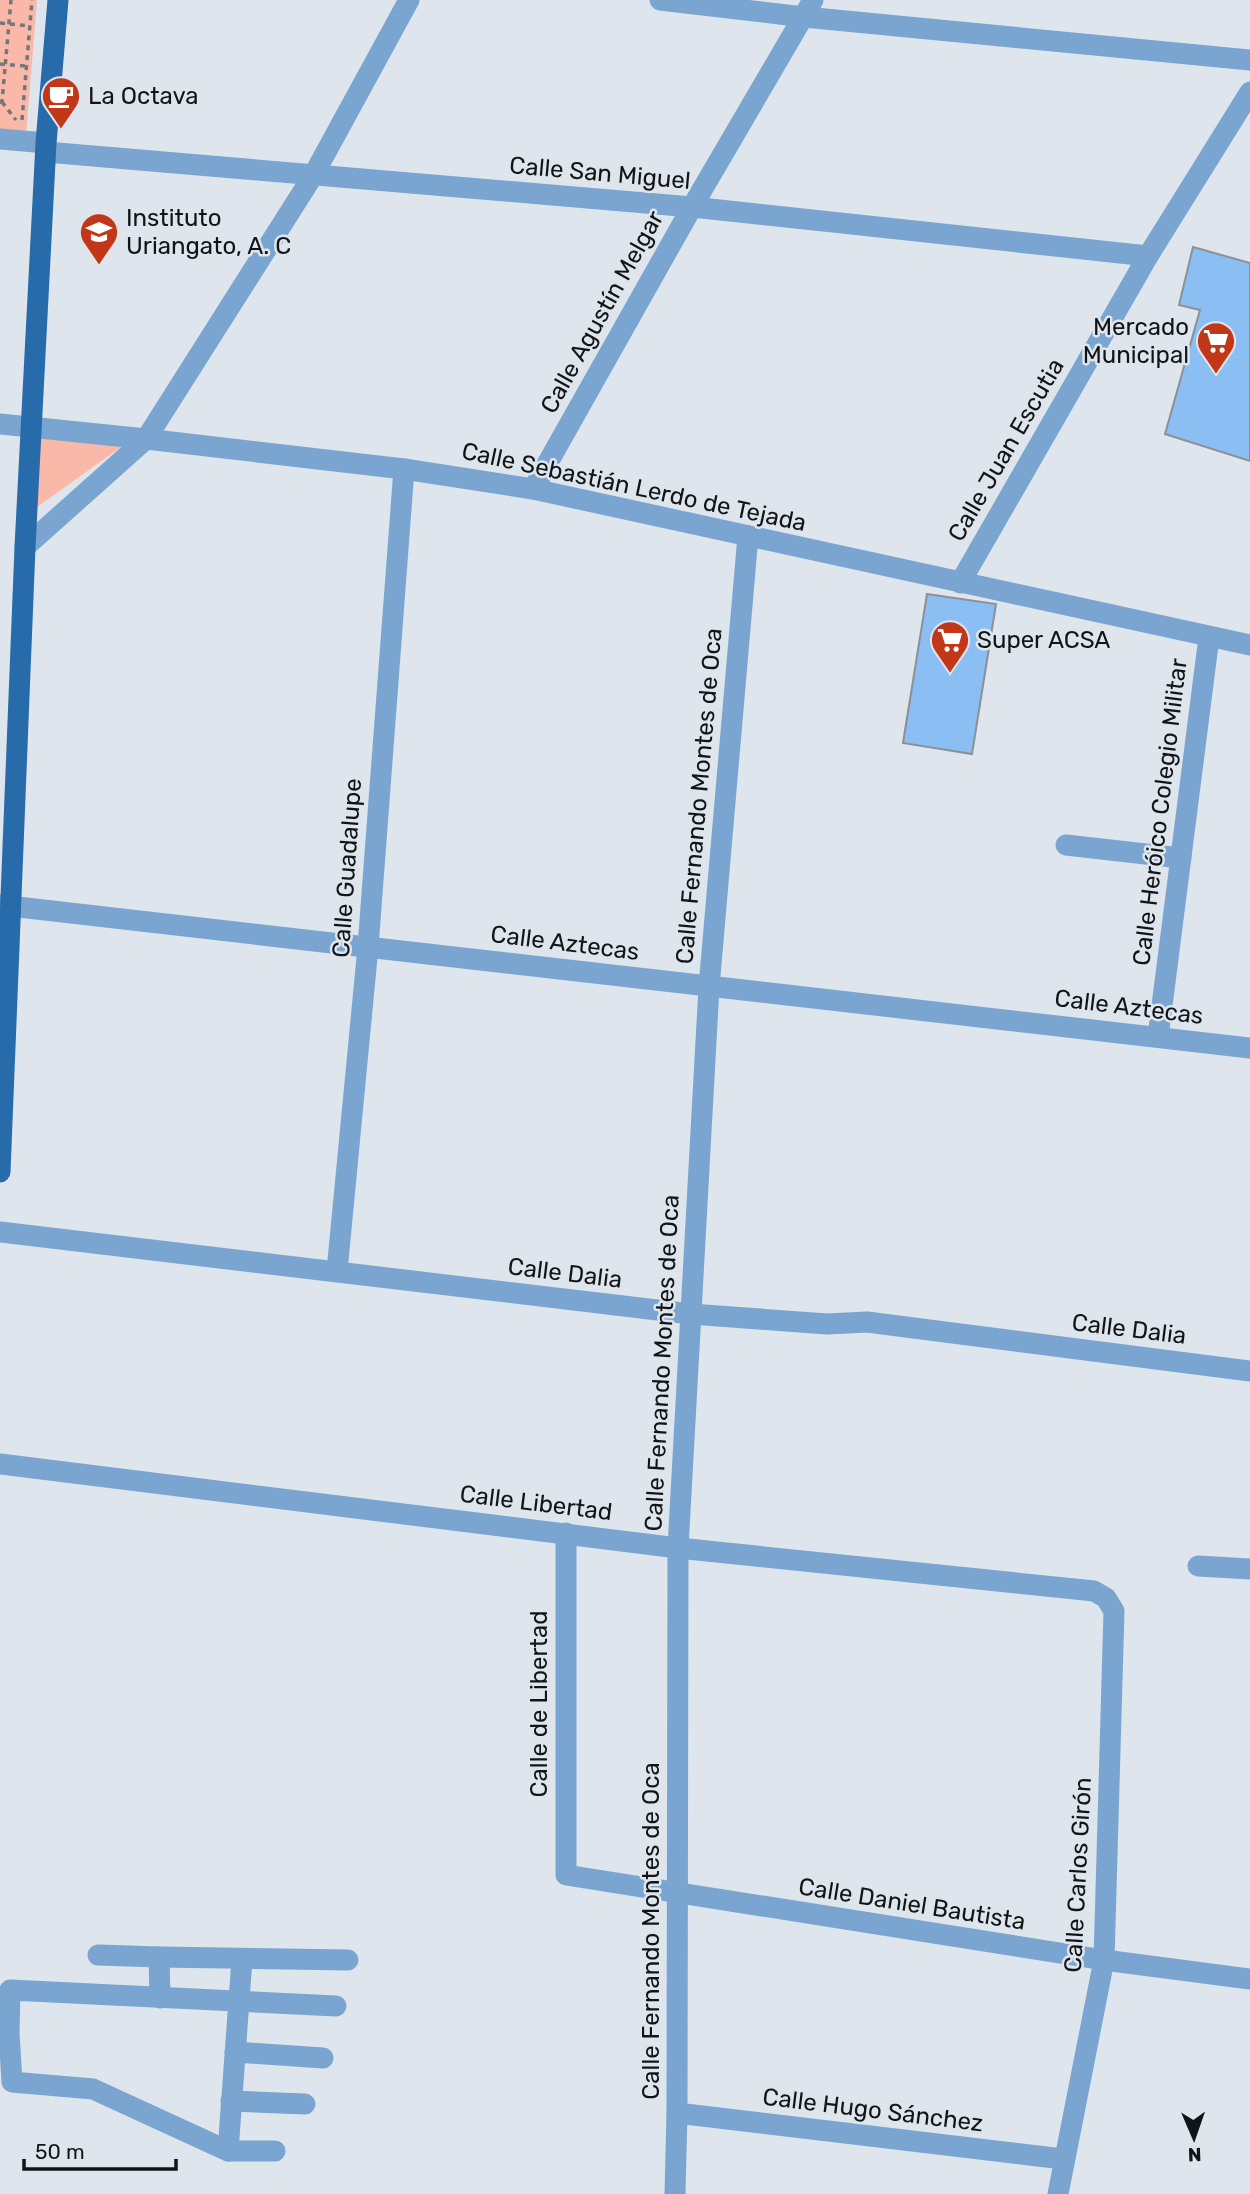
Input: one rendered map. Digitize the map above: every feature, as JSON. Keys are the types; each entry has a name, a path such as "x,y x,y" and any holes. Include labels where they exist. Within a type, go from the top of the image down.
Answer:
{"main road":[{"path":"0,1172 6,906 46,148 58,0"}],"street":[{"path":"25,547 146,439 314,174 409,0"},
{"path":"660,0 809,8 1250,60"},
{"name":"Calle Agustín Melgar","path":"533,489 692,207 809,8"},
{"name":"Calle Juan Escutia","path":"960,583 1147,256 1250,92"},
{"name":"Calle San Miguel","path":"0,139 46,148 692,207 1147,256"},
{"name":"Calle Sebastián Lerdo de Tejada","path":"0,424 404,469 533,489 1250,645"},
{"name":"Calle Guadalupe","path":"337,1271 368,947 404,469"},
{"name":"Calle Fernando Montes de Oca","path":"675,2194 678,1548 709,987 748,536"},
{"name":"Calle Heróico Colegio Militar","path":"1158,1037 1209,637"},
{"path":"1066,845 1181,858"},
{"name":"Calle Aztecas","path":"6,906 1250,1048"},
{"name":"Calle Dalia","path":"0,1232 691,1314 827,1324 867,1322 1250,1371"},
{"name":"Calle Libertad","path":"0,1464 678,1548 1094,1591 1106,1598"},
{"name":"Calle de Libertad","path":"566,1533 566,1875"},
{"path":"1198,1566 1250,1569"},
{"name":"Calle Carlos Girón","path":"1058,2194 1104,1960 1114,1611 1106,1598"},
{"name":"Calle Daniel Bautista","path":"566,1875 1104,1960 1250,1979"},
{"path":"98,1955 348,1960"},
{"path":"159,1958 160,1998"},
{"path":"228,2151 243,1959"},
{"path":"275,2151 228,2151 93,2089 12,2082 5,2032 10,1990 336,2006"},
{"path":"235,2052 323,2057"},
{"path":"231,2101 305,2104"},
{"name":"Calle Hugo Sánchez","path":"677,2113 1063,2159"}],"path":[{"path":"11,0 1,102 21,127 32,0"},
{"path":"0,23 29,26"},
{"path":"3,64 26,66"}],"shaded area":[{"path":"0,0 37,0 26,135 0,133"},
{"path":"40,436 110,442 121,447 33,510"}],"building":[{"name":"Mercado Municipal","path":"1193,247 1250,263 1250,461 1165,434 1200,310 1179,305"},
{"name":"Super ACSA","path":"927,594 996,604 972,754 903,743"}],"place":[{"name":"La Octava","path":"61,130"},
{"name":"Instituto Uriangato, A. C","path":"99,266"},
{"name":"Mercado Municipal","path":"1216,375"},
{"name":"Super ACSA","path":"950,674"}]}
